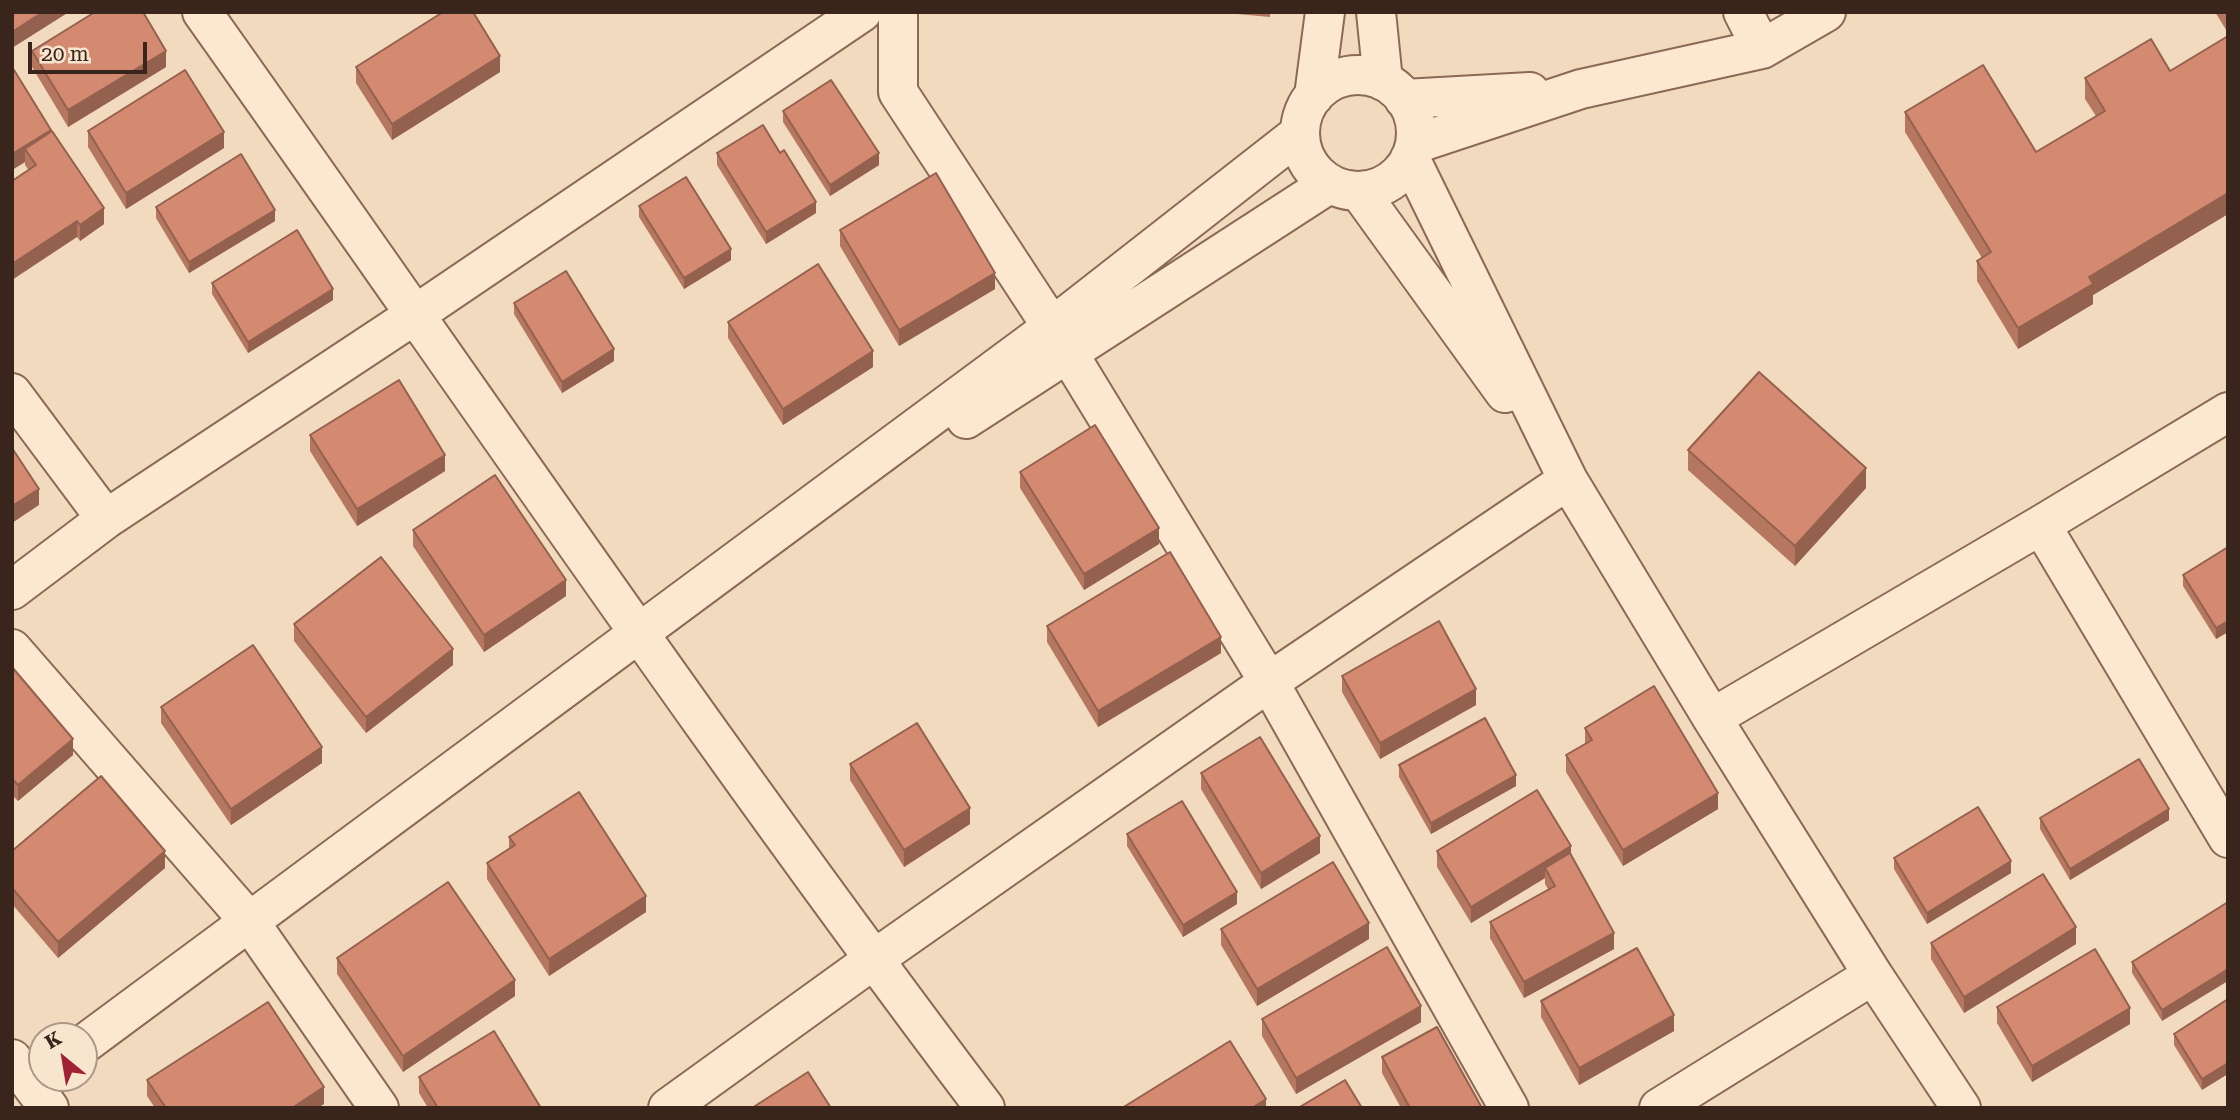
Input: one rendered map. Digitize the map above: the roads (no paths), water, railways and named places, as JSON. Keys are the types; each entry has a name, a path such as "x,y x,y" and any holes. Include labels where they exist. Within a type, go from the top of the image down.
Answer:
{"street":[{"path":"202,12 873,960 985,1108"},
{"path":"12,590 106,519 416,314 862,12"},
{"path":"898,12 898,92 1060,340 1269,682 1510,1108"},
{"path":"1314,96 1325,12"},
{"path":"1060,340 1344,188 1375,188 1401,172 1412,151 1414,120 1394,90 1376,12"},
{"path":"1743,12 1762,49"},
{"path":"1412,151 1581,89 1762,49 1826,12"},
{"path":"1568,480 1344,188 1317,174 1307,162 1301,148 1300,133 1301,120 1314,96 1328,83 1346,76 1365,75 1394,90 1581,89"},
{"path":"98,1034 639,632 1060,340 1300,133"},
{"path":"1412,151 1568,480 1712,718 1873,975 1961,1108"},
{"path":"12,393 106,519"},
{"path":"1712,718 2228,412"},
{"path":"668,1108 873,960 1269,682 1568,480"},
{"path":"2041,525 2224,825"},
{"path":"12,649 249,922 379,1108"},
{"path":"1659,1108 1873,975"}]}
